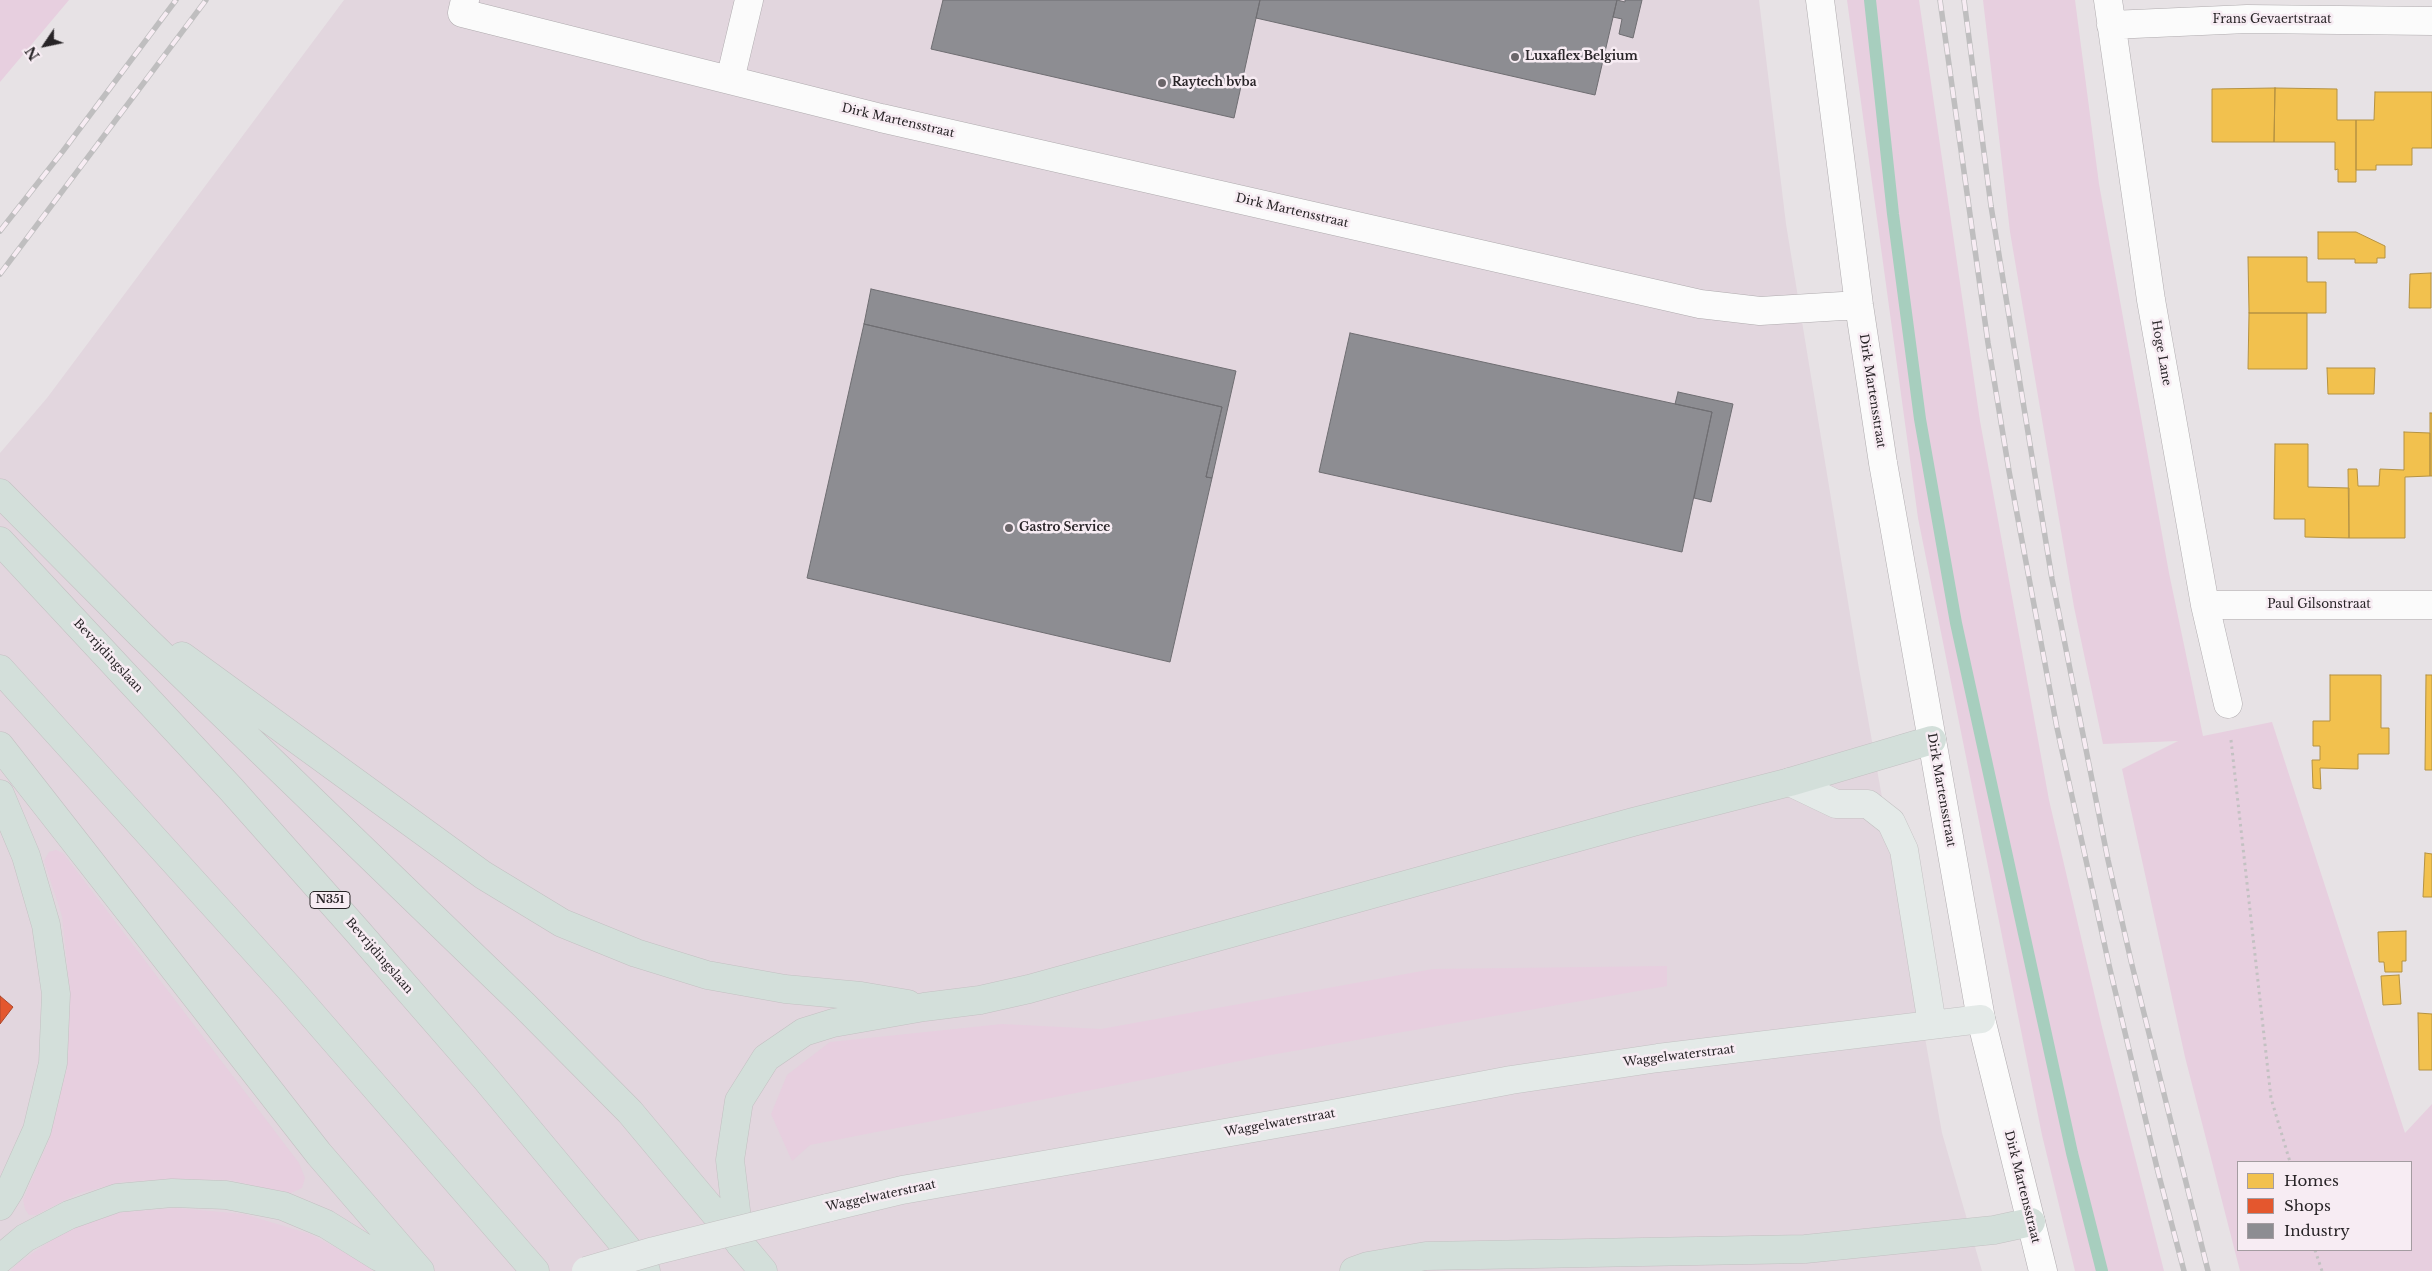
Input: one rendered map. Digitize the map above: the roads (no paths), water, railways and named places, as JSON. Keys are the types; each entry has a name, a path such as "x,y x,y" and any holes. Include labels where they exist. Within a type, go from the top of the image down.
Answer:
{"highway":[{"path":"0,493 140,634 524,1005 630,1112 763,1271"},
{"name":"Bevrijdingslaan","path":"0,541 218,775 358,932 486,1079 646,1271"},
{"path":"140,634 176,652 483,875 562,923 636,954 707,975 785,989 861,996 924,1007"},
{"path":"0,669 289,988 535,1271"},
{"path":"740,1244 730,1160 739,1101 766,1058 804,1032 832,1023 924,1007 980,1000 1028,989 1633,822 1790,782 1932,740"},
{"path":"0,746 319,1154 420,1271"},
{"path":"0,794 26,856 46,925 56,994 53,1063 37,1130 10,1190 0,1206"},
{"path":"0,1259 25,1238 69,1215 117,1198 172,1193 226,1195 282,1206 326,1224 379,1257 408,1271"},
{"path":"1354,1271 1368,1266 1426,1256 1805,1248 1994,1230 2031,1222"}],"main road":[{"path":"1790,782 1836,804 1868,804 1891,822 1904,850 1932,1024"},
{"name":"Waggelwaterstraat","path":"586,1271 654,1250 902,1190 1327,1115 1511,1080 1981,1019"}],"street":[{"name":"Dirk Martensstraat","path":"466,0 462,13 882,118 1700,304 1760,311 1859,305"},
{"path":"730,80 749,0"},
{"name":"Dirk Martensstraat","path":"1820,0 1859,305 1883,463 1981,1019 2043,1271"},
{"name":"Frans Gevaertstraat","path":"2110,12 2246,19 2432,21"},
{"name":"Hoge Lane","path":"2110,12 2151,300 2205,605 2228,704"},
{"name":"Paul Gilsonstraat","path":"2205,605 2432,604"}],"waterway":[{"path":"1870,0 1893,214 1920,419 1956,623 2072,1153 2102,1271"}],"railway":[{"path":"0,231 63,151 176,0"},
{"path":"0,274 206,0"},
{"path":"1940,0 1988,343 2009,471 2057,728 2109,965 2158,1172 2184,1271"},
{"path":"1964,0 1991,206 2052,579 2108,860 2131,961 2208,1271"}],"place":[{"name":"Luxaflex Belgium","path":"1515,57"},
{"name":"Raytech bvba","path":"1162,83"},
{"name":"Gastro Service","path":"1009,528"}]}
